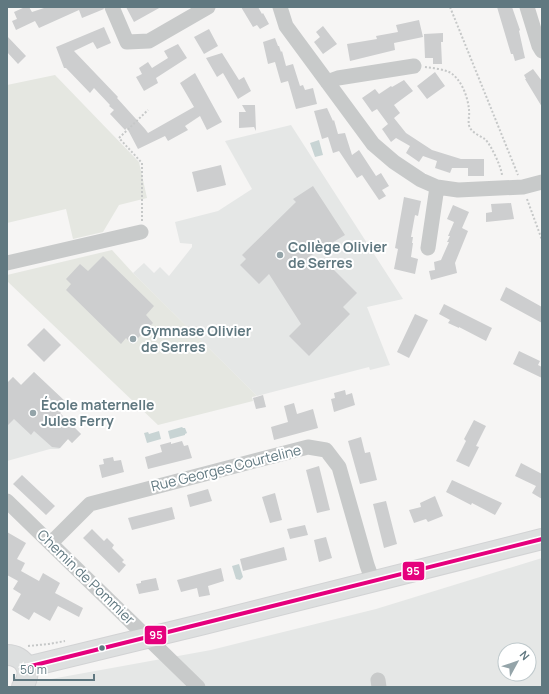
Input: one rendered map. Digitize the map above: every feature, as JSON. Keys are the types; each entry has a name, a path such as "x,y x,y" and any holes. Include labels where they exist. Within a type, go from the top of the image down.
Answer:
{"main road":[{"path":"27,666 373,582 542,539"},
{"path":"7,655 18,657 27,666 28,677 22,687"}],"street":[{"path":"112,7 127,42 148,41 208,7"},
{"path":"280,7 286,26 327,82 374,144 394,162 421,180 437,187 458,190 523,187 542,182"},
{"path":"527,7 539,46 542,51"},
{"path":"327,82 338,78 414,66"},
{"path":"428,248 437,187"},
{"path":"7,264 141,232"},
{"name":"Rue Georges Courteline","path":"52,543 90,504 308,447 326,450 339,467 373,582"},
{"name":"Chemin de Pommier","path":"7,501 52,543 198,687"}],"path":[{"path":"450,7 523,187 542,240"},
{"path":"414,66 437,69 450,73 456,78 466,94 471,129 486,141 499,164 502,177 500,188"},
{"path":"141,232 142,163 119,138 148,110"}],"shaded area":[{"path":"55,75 139,162 147,198 119,205 103,232 73,239 66,209 7,223 7,85"},
{"name":"Collège Olivier de Serres","path":"291,125 403,299 367,307 390,365 370,370 369,367 257,396 133,273 144,263 154,273 160,267 169,276 192,247 192,244 180,243 175,222 218,211 252,189 225,141"},
{"path":"319,140 323,155 315,157 310,143"},
{"name":"Gymnase Olivier de Serres","path":"112,250 133,273 257,396 252,397 253,401 158,425 7,281 7,275"},
{"name":"École maternelle Jules Ferry","path":"34,372 68,404 51,421 68,421 81,434 72,443 68,439 59,449 50,449 7,461 7,383 13,377 21,385"},
{"path":"182,427 185,428 187,433 185,435 170,439 168,431"},
{"path":"159,431 161,439 147,443 144,433 148,432 149,434"},
{"path":"542,558 542,687 7,687 211,650 376,609"},
{"path":"239,564 243,577 240,580 236,579 232,566"}],"building":[{"path":"25,7 29,7 32,12 47,7 103,7 104,9 82,18 79,10 39,28 35,21 16,30 12,21 17,19 14,12"},
{"path":"126,7 161,7 134,22"},
{"path":"241,7 258,7 269,24 260,29 257,25 253,27"},
{"path":"497,7 512,7 520,30 525,58 515,61 513,54 511,54"},
{"path":"419,20 423,37 394,43 395,50 350,61 347,44 377,39 376,36 398,32 396,25"},
{"path":"323,26 337,44 323,54 314,42 320,37 316,32"},
{"path":"104,27 111,43 97,49 93,42 74,51 118,97 117,98 148,133 194,107 180,83 195,73 222,122 207,130 200,116 185,126 188,130 168,141 165,136 138,149 127,128 125,130 110,114 114,110 109,106 110,105 94,88 90,93 66,68 64,68 56,47"},
{"path":"209,29 218,46 204,54 194,37"},
{"path":"443,33 443,42 441,42 442,64 433,64 433,58 425,58 424,34"},
{"path":"7,36 26,56 18,64 7,52"},
{"path":"275,38 281,52 282,51 286,66 293,64 300,86 303,85 305,90 313,88 317,104 296,109 288,81 281,83 275,62 268,64 263,42"},
{"path":"178,44 187,58 156,78 158,83 144,91 136,77 142,74 139,68 148,62 152,68 168,58 164,51"},
{"path":"222,53 239,80 244,77 251,91 238,99 223,73 217,77 206,58"},
{"path":"533,69 542,81 542,107 524,75"},
{"path":"435,72 445,86 427,99 417,86"},
{"path":"404,80 413,91 394,105 400,113 394,118 406,133 432,150 461,159 484,159 484,176 468,176 468,168 452,168 450,173 435,168 437,161 423,156 419,162 406,153 410,146 396,138 391,142 382,129 388,124 377,109 372,112 362,98 375,89 379,94"},
{"path":"242,105 255,105 256,131 254,127 239,128 239,112 246,112"},
{"path":"327,108 333,121 334,120 338,134 345,133 352,155 359,150 376,176 381,173 389,186 382,190 386,196 379,200 362,175 357,178 339,151 333,153 328,137 322,139 314,111"},
{"path":"221,165 226,185 197,192 192,172"},
{"path":"313,186 345,235 310,256 322,270 328,264 357,293 343,307 350,314 309,356 289,336 301,324 269,274 259,284 240,265 246,259 242,255 296,202 293,199"},
{"path":"404,197 421,201 418,216 415,215 411,237 413,237 413,243 411,257 418,259 415,274 394,269 398,249 395,248"},
{"path":"511,203 514,219 486,222 486,213 492,212 491,204"},
{"path":"453,205 469,212 462,228 468,231 455,263 457,273 431,280 429,271 435,270 434,262 441,260 449,242 447,242 450,236 448,236 454,222 447,219"},
{"name":"Gymnase Olivier de Serres","path":"103,256 154,306 146,315 153,323 132,344 126,338 121,344 66,290 71,284 66,279 80,264 88,271"},
{"path":"506,287 542,307 542,323 500,300"},
{"path":"444,304 492,328 486,341 448,323 450,320 439,314"},
{"path":"415,314 428,320 409,358 397,352"},
{"path":"44,328 61,345 44,362 27,345"},
{"path":"519,351 540,361 538,365 542,367 542,378 513,364"},
{"name":"École maternelle Jules Ferry","path":"34,372 68,404 60,413 81,434 72,443 68,439 60,448 52,447 34,431 31,435 14,419 7,426 7,383 13,377 21,385"},
{"path":"345,390 346,395 352,393 355,405 334,412 331,399 335,398 334,393"},
{"path":"263,395 266,407 256,409 253,398"},
{"path":"294,403 297,414 313,409 318,428 274,440 271,427 288,422 284,406"},
{"path":"474,420 486,426 476,446 479,447 469,467 456,461 466,441 464,439"},
{"path":"361,437 365,453 370,452 377,480 360,484 348,441"},
{"path":"182,441 184,446 188,445 192,458 148,469 145,457 162,452 160,445"},
{"path":"113,457 114,461 121,460 124,472 102,478 99,465 104,464 103,459"},
{"path":"521,463 542,474 542,499 532,493 536,486 515,476"},
{"path":"319,466 330,510 317,513 306,470"},
{"path":"22,475 55,506 46,515 13,484"},
{"path":"452,480 502,503 495,515 446,492"},
{"path":"208,489 212,501 190,507 187,495"},
{"path":"275,493 282,520 270,523 262,497"},
{"path":"435,496 443,516 428,522 426,519 414,523 409,510 421,507 420,503"},
{"path":"386,501 397,544 384,548 373,504"},
{"path":"172,507 175,519 132,530 128,518"},
{"path":"305,525 308,535 290,539 287,529"},
{"path":"92,529 104,541 107,538 114,545 112,548 124,560 122,562 126,565 119,573 83,538"},
{"path":"7,532 26,543 17,559 25,563 21,571 39,581 43,573 60,583 55,593 83,608 79,617 58,606 50,621 34,612 29,620 12,610 21,594 13,589 18,581 7,575"},
{"path":"326,537 332,558 319,562 314,540"},
{"path":"284,547 287,560 243,571 240,559"},
{"path":"221,568 224,581 208,586 210,595 199,597 197,588 181,592 177,580"},
{"path":"156,578 159,590 139,594 136,584 141,583 141,581"}],"transit line":[{"name":"95","path":"27,667 542,539"}],"place":[{"name":"Collège Olivier de Serres","path":"280,255"},
{"name":"Gymnase Olivier de Serres","path":"133,339"},
{"name":"École maternelle Jules Ferry","path":"33,413"}]}
